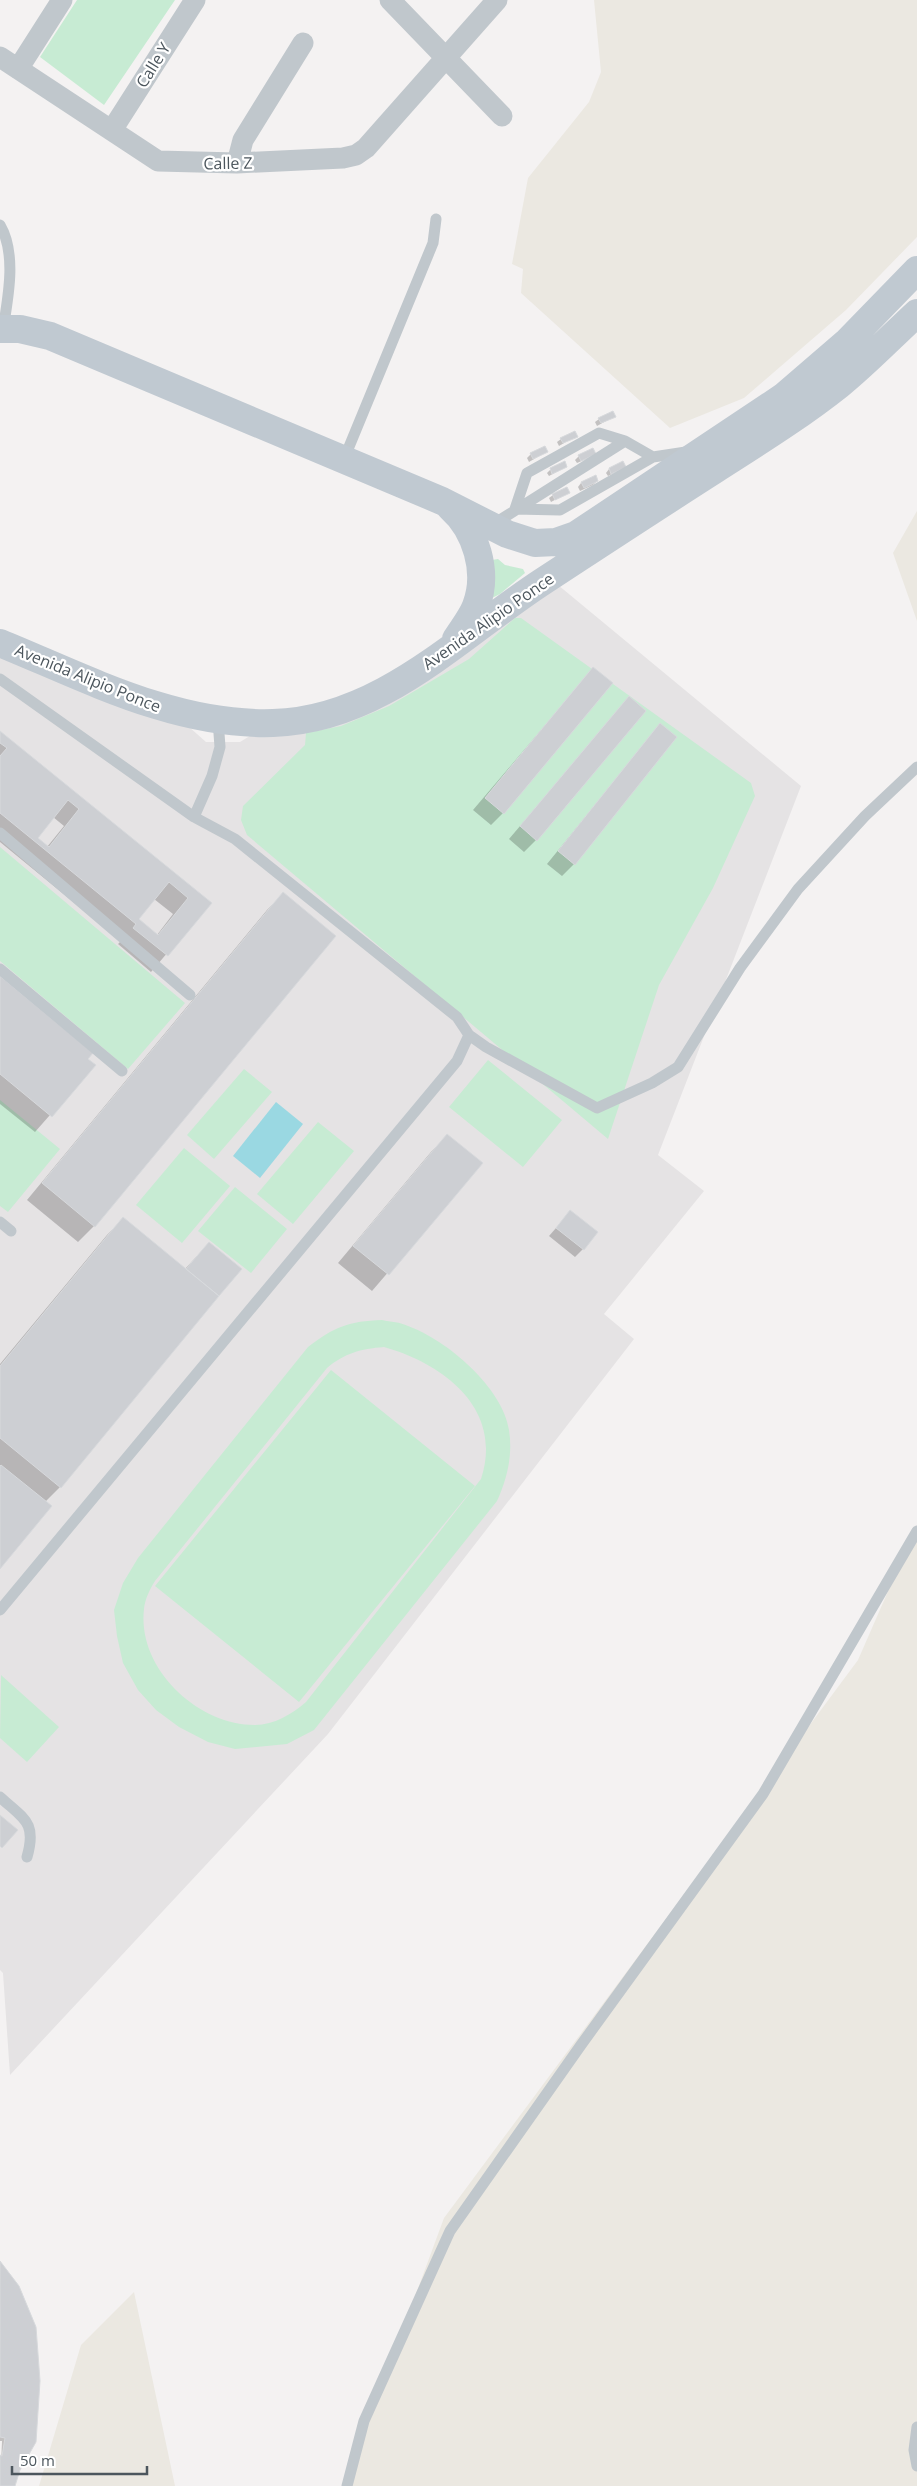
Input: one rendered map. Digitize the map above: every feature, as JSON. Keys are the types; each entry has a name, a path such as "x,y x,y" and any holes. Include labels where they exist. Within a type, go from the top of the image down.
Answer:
{"main road":[{"name":"Avenida Alipio Ponce","path":"0,643 154,706 195,717 273,723 311,720 350,708 384,691 451,649 712,458 848,341 917,270"},
{"name":"Avenida Alipio Ponce","path":"1,329 20,329 50,336 442,501 507,534 535,543 556,542 576,535 712,458 776,431 840,384 917,313"},
{"path":"442,501 463,519 472,536 480,561 480,586 476,606 451,649"}],"street":[{"path":"18,69 62,0"},
{"name":"Calle Y","path":"112,130 195,0"},
{"path":"390,0 502,116"},
{"name":"Calle Z","path":"0,57 158,162 237,163 343,158 356,155 366,148 446,60 497,0"},
{"path":"237,163 243,140 303,43"}],"lane":[{"path":"344,459 433,243 436,219"},
{"path":"0,225 4,231 10,265 1,329"},
{"path":"514,509 527,472 599,433 625,441 653,457 712,458"},
{"path":"492,525 514,509 625,441"},
{"path":"514,509 560,510 653,457"},
{"path":"0,679 194,817 235,839 457,1018 469,1035 486,1047 598,1108 652,1083 678,1067 740,968 798,890 865,816 917,767"},
{"path":"194,817 212,776 220,747 218,720"},
{"path":"0,833 190,995"},
{"path":"0,969 122,1071"},
{"path":"0,1610 457,1061 469,1035"},
{"path":"0,1222 11,1231"},
{"path":"347,2486 364,2422 450,2231 581,2045 764,1794 917,1531"},
{"path":"0,1797 26,1820 31,1829 27,1857"},
{"path":"917,2427 914,2450 917,2466"}],"shaded area":[{"path":"552,580 801,786 658,1155 704,1191 604,1314 634,1339 328,1734 10,2075 3,1973 0,1970 0,652 188,726 206,742 240,742 258,731 332,724"}],"green space":[{"path":"77,0 175,0 104,105 40,57"},
{"path":"498,559 505,565 523,569 525,573 500,594 492,598 492,560"},
{"path":"515,618 521,618 751,783 755,796 713,888 659,985 608,1139 247,835 241,820 243,806 305,745 306,733 341,726 389,706 469,659"},
{"path":"0,847 185,1003 128,1069 0,961"},
{"path":"488,1060 562,1120 523,1167 449,1107"},
{"path":"244,1069 272,1092 214,1159 187,1135"},
{"path":"0,1100 60,1149 8,1212 0,1206"},
{"path":"318,1122 354,1151 293,1224 257,1194"},
{"path":"184,1148 230,1186 182,1243 136,1205"},
{"path":"235,1187 287,1229 251,1273 198,1231"},
{"path":"382,1320 405,1325 439,1342 456,1354 485,1382 505,1414 509,1430 510,1458 501,1493 497,1501 314,1730 287,1744 235,1749 208,1742 179,1727 156,1710 138,1690 123,1663 114,1610 123,1583 138,1558 308,1347 326,1334 342,1326","holes":["384,1347 428,1365 447,1378 464,1393 476,1411 484,1431 486,1454 481,1479 306,1702 282,1718 262,1725 233,1722 212,1715 193,1704 175,1689 161,1672 150,1652 144,1631 144,1609 151,1587 327,1368 347,1355 368,1349"]},
{"path":"331,1370 475,1486 299,1702 155,1586"},
{"path":"1,1675 59,1727 27,1762 0,1738"}],"sand":[{"path":"594,0 917,0 917,237 846,310 744,398 670,428 521,293 523,269 512,264 528,178 589,102 601,72"},
{"path":"917,511 917,621 893,553"},
{"path":"917,1525 917,2486 345,2486 444,2218 858,1660"},
{"path":"134,2292 175,2486 39,2486 81,2345"}],"water":[{"path":"276,1102 303,1124 260,1178 233,1156"}],"building":[{"path":"613,411 616,417 601,423 598,418"},
{"path":"575,431 578,437 563,443 560,438"},
{"path":"545,446 548,452 533,459 530,453"},
{"path":"593,448 596,454 581,461 578,455"},
{"path":"565,461 567,467 552,474 550,468"},
{"path":"623,461 626,467 611,474 609,468"},
{"path":"596,475 598,481 584,488 581,482"},
{"path":"567,487 570,493 555,500 552,494"},
{"path":"593,667 613,683 504,814 485,798"},
{"path":"629,696 646,711 537,841 520,826"},
{"path":"660,723 677,737 575,865 558,851"},
{"path":"0,731 212,903 168,956 133,928 136,924 0,813 0,756 7,748 0,743","holes":["68,800 79,809 49,847 38,838","169,882 188,898 158,935 139,919"]},
{"path":"283,892 336,936 95,1227 42,1183"},
{"path":"0,976 93,1053 88,1059 96,1065 52,1117 0,1074"},
{"path":"447,1134 483,1163 389,1275 353,1246"},
{"path":"570,1210 598,1232 584,1250 556,1228"},
{"path":"123,1217 219,1296 61,1488 0,1438 0,1366"},
{"path":"209,1242 242,1269 219,1296 186,1269"},
{"path":"0,1466 52,1506 0,1569"},
{"path":"0,1815 18,1830 2,1848 0,1846"},
{"path":"0,2261 19,2286 36,2327 40,2381 36,2442 20,2470 15,2486 0,2486 0,2455 2,2456 5,2438 0,2437"}]}
